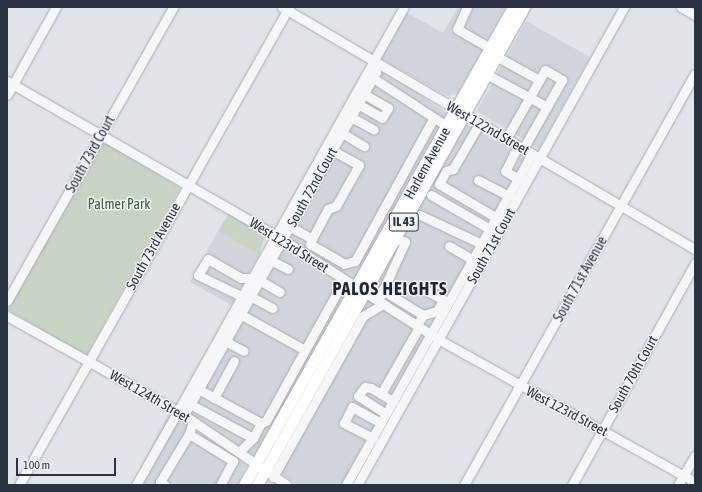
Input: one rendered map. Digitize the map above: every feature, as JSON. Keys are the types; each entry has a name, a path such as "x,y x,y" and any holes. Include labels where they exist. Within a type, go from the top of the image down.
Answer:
{"main road":[{"name":"Harlem Avenue","path":"244,485 330,335 361,290 400,240 460,112 493,52 513,7"},
{"name":"Harlem Avenue","path":"257,485 273,478 361,290 376,253 448,126 460,112 486,74 493,52 524,7"}],"street":[{"path":"7,95 10,83 56,7"},
{"name":"South 73rd Court","path":"7,301 173,7"},
{"name":"South 72nd Court","path":"136,485 278,238 374,59 404,7"},
{"path":"467,7 457,29 539,80"},
{"name":"South 71st Court","path":"357,485 435,337 536,157 624,7"},
{"path":"681,7 695,15"},
{"name":"West 122nd Street","path":"286,8 374,59 536,157 695,249"},
{"name":"South 73rd Avenue","path":"18,485 286,8"},
{"name":"South 72nd Court","path":"255,279 270,260 278,238 289,226 373,78 374,59"},
{"path":"506,139 545,70 562,80 547,107 505,171 519,179"},
{"path":"486,74 547,107"},
{"name":"South 71st Avenue","path":"464,485 695,74"},
{"path":"373,78 429,111 433,118 448,126"},
{"name":"West 123rd Street","path":"10,83 278,238 435,337 520,385 603,429 695,482"},
{"path":"358,104 382,118 388,108 364,94"},
{"path":"351,117 374,130"},
{"path":"344,264 355,261 416,153 433,118"},
{"path":"480,124 453,169 446,171 439,184 497,218"},
{"path":"342,133 364,146"},
{"path":"303,254 359,165 332,150"},
{"path":"416,153 428,160"},
{"name":"South 71st Court","path":"346,485 413,367 435,337 442,310 473,260 519,179 536,157"},
{"path":"478,180 509,196"},
{"path":"431,195 490,229"},
{"path":"420,215 482,244"},
{"path":"289,226 344,264"},
{"path":"299,420 363,316 380,302 382,290 400,240"},
{"path":"363,246 376,253"},
{"path":"449,246 473,260"},
{"path":"272,308 198,275 208,259 241,278 255,279 280,292"},
{"path":"270,260 288,269"},
{"name":"South 70th Court","path":"572,485 695,263"},
{"path":"239,452 254,438 262,423 266,421 317,328 340,278 344,264"},
{"path":"382,290 423,316"},
{"path":"381,394 401,360 423,316 442,310 443,300 424,290"},
{"name":"South 72nd Court","path":"190,404 240,314 245,295"},
{"path":"240,314 304,350"},
{"name":"West 124th Street","path":"7,316 178,411 239,452 273,478 287,485"},
{"path":"317,328 330,335"},
{"path":"225,341 244,351"},
{"path":"401,360 413,367"},
{"path":"214,398 234,361"},
{"path":"386,414 358,396 365,387 393,401"},
{"path":"198,389 262,423"},
{"path":"178,411 190,404 254,438"},
{"path":"373,438 344,423 352,407 381,423"},
{"path":"165,485 160,482 188,434 193,421"},
{"path":"230,446 239,430"},
{"path":"188,434 233,461 220,485"},
{"path":"678,485 695,455"}],"shaded area":[{"path":"458,7 506,7 458,93 447,96 383,60 380,54 406,12 443,33"},
{"path":"526,21 590,57 539,149 477,111"},
{"path":"381,68 445,112 534,163 354,485 298,485 188,413"},
{"path":"218,231 259,255 231,305 190,282"},
{"path":"170,411 246,465 238,485 132,485"}],"green space":[{"name":"Palmer Park","path":"99,144 109,144 180,188 86,356 7,309"},
{"path":"229,213 265,236 259,255 218,231"}],"district":[{"name":"PALOS HEIGHTS","path":"390,289"}]}
